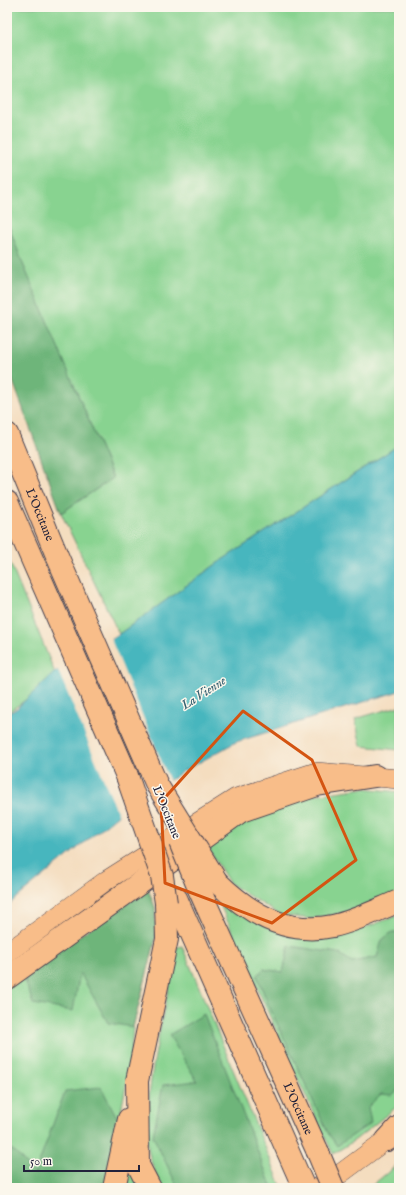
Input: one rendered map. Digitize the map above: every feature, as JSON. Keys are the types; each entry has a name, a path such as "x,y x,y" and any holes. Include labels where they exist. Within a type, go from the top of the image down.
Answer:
{"highway":[{"name":"L'Occitane","path":"7,434 58,558 156,785 208,886 333,1188"},
{"name":"L'Occitane","path":"7,502 128,776 171,900"},
{"path":"7,978 241,811 316,785 375,776"},
{"path":"208,886 272,922 290,927 332,926 351,921 396,904"},
{"path":"114,1188 167,939 171,900"},
{"path":"171,900 304,1188"},
{"path":"137,1081 138,1165 150,1188"}],"main road":[{"path":"7,953 107,880 236,798 316,772 399,779"},
{"path":"318,1188 395,1132"}],"highlighted area":[{"path":"243,711 312,760 356,860 272,923 165,883 161,802"}],"green space":[{"path":"7,7 399,7 399,445 222,560 119,634 61,513 113,478 20,259 7,221"},
{"path":"7,221 21,259 113,478 61,513 7,365"},
{"path":"7,555 57,678 7,713"},
{"path":"399,706 399,750 361,746 355,719"},
{"path":"364,788 399,792 399,893 353,911 311,919 280,915 230,884 206,845 263,810 293,798"},
{"path":"148,889 155,907 156,938 133,1027 108,1023 80,973 73,1011 33,1004 23,974"},
{"path":"214,891 318,938 342,936 399,915 399,1105 355,1140 333,1154 296,1075"},
{"path":"155,907 156,938 133,1027 130,1065 106,1188 15,1188 7,1180 7,987"},
{"path":"392,932 399,932 399,1051 397,1053 399,1055 399,1089 392,1095 381,1094 368,1107 371,1123 337,1146 328,1133 268,1004 257,976 263,969 283,972 289,946 338,953 352,962 377,957 382,940"},
{"path":"182,946 282,1188 164,1188 155,1172 150,1159 147,1140 149,1096 177,947"},
{"path":"204,1014 272,1188 178,1188 153,1136 163,1085 197,1081 169,1035"},
{"path":"101,1087 119,1121 106,1188 15,1188 7,1180 7,1157 12,1149 35,1174 65,1091"},
{"path":"399,1163 399,1188 369,1188 398,1164"},
{"path":"127,1164 140,1188 122,1188"}],"water":[{"name":"La Vienne","path":"399,445 399,691 236,742 182,772 119,814 7,906 7,714 16,709 55,672 119,634 222,560"}],"pier":[{"path":"110,637 170,782 119,816 57,668"}]}
